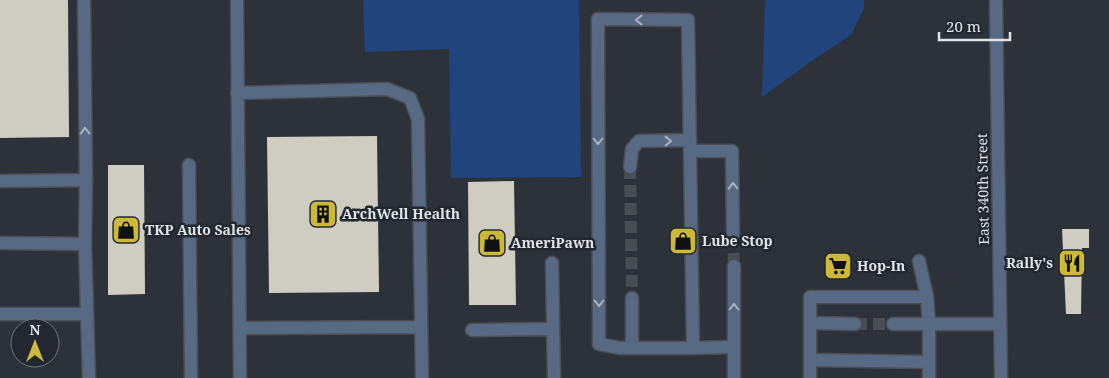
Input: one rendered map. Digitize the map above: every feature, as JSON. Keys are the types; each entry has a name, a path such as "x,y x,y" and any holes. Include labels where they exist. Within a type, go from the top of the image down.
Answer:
{"street":[{"path":"84,0 85,244 89,378"},
{"path":"237,0 240,378"},
{"name":"East 340th Street","path":"996,0 1001,378"},
{"path":"693,348 688,20 598,20 599,344 620,348 693,348 734,347"},
{"path":"237,92 387,89 410,98 418,119 422,378"},
{"path":"630,167 632,149 639,141 732,151 734,235"},
{"path":"189,165 191,378"},
{"path":"0,181 86,180"},
{"path":"0,243 85,244"},
{"path":"918,261 927,297 929,378"},
{"path":"552,263 554,378"},
{"path":"734,266 734,378"},
{"path":"810,378 810,297 927,297"},
{"path":"632,298 632,348"},
{"path":"0,314 87,314"},
{"path":"810,323 855,324"},
{"path":"893,324 1000,324"},
{"path":"240,328 422,327"},
{"path":"472,330 554,328"},
{"path":"810,360 929,362"}],"shaded area":[{"path":"363,0 579,0 581,177 451,178 449,49 365,52"},
{"path":"765,0 864,0 864,8 851,35 762,97"}],"building":[{"path":"0,0 68,0 69,137 0,138"},
{"name":"ArchWell Health","path":"377,136 379,292 269,293 267,137"},
{"name":"TKP Auto Sales","path":"108,165 144,165 145,294 108,295"},
{"name":"AmeriPawn","path":"514,181 516,305 469,305 468,182"},
{"path":"1062,229 1089,229 1089,248 1082,248 1081,314 1066,314"}],"tunnel":[{"path":"630,167 632,298"},
{"path":"733,235 734,266"},
{"path":"855,324 893,324"}],"place":[{"name":"ArchWell Health","path":"323,214"},
{"name":"TKP Auto Sales","path":"126,230"},
{"name":"Lube Stop","path":"683,241"},
{"name":"AmeriPawn","path":"492,243"},
{"name":"Rally's","path":"1072,263"},
{"name":"Hop-In","path":"838,266"}]}
